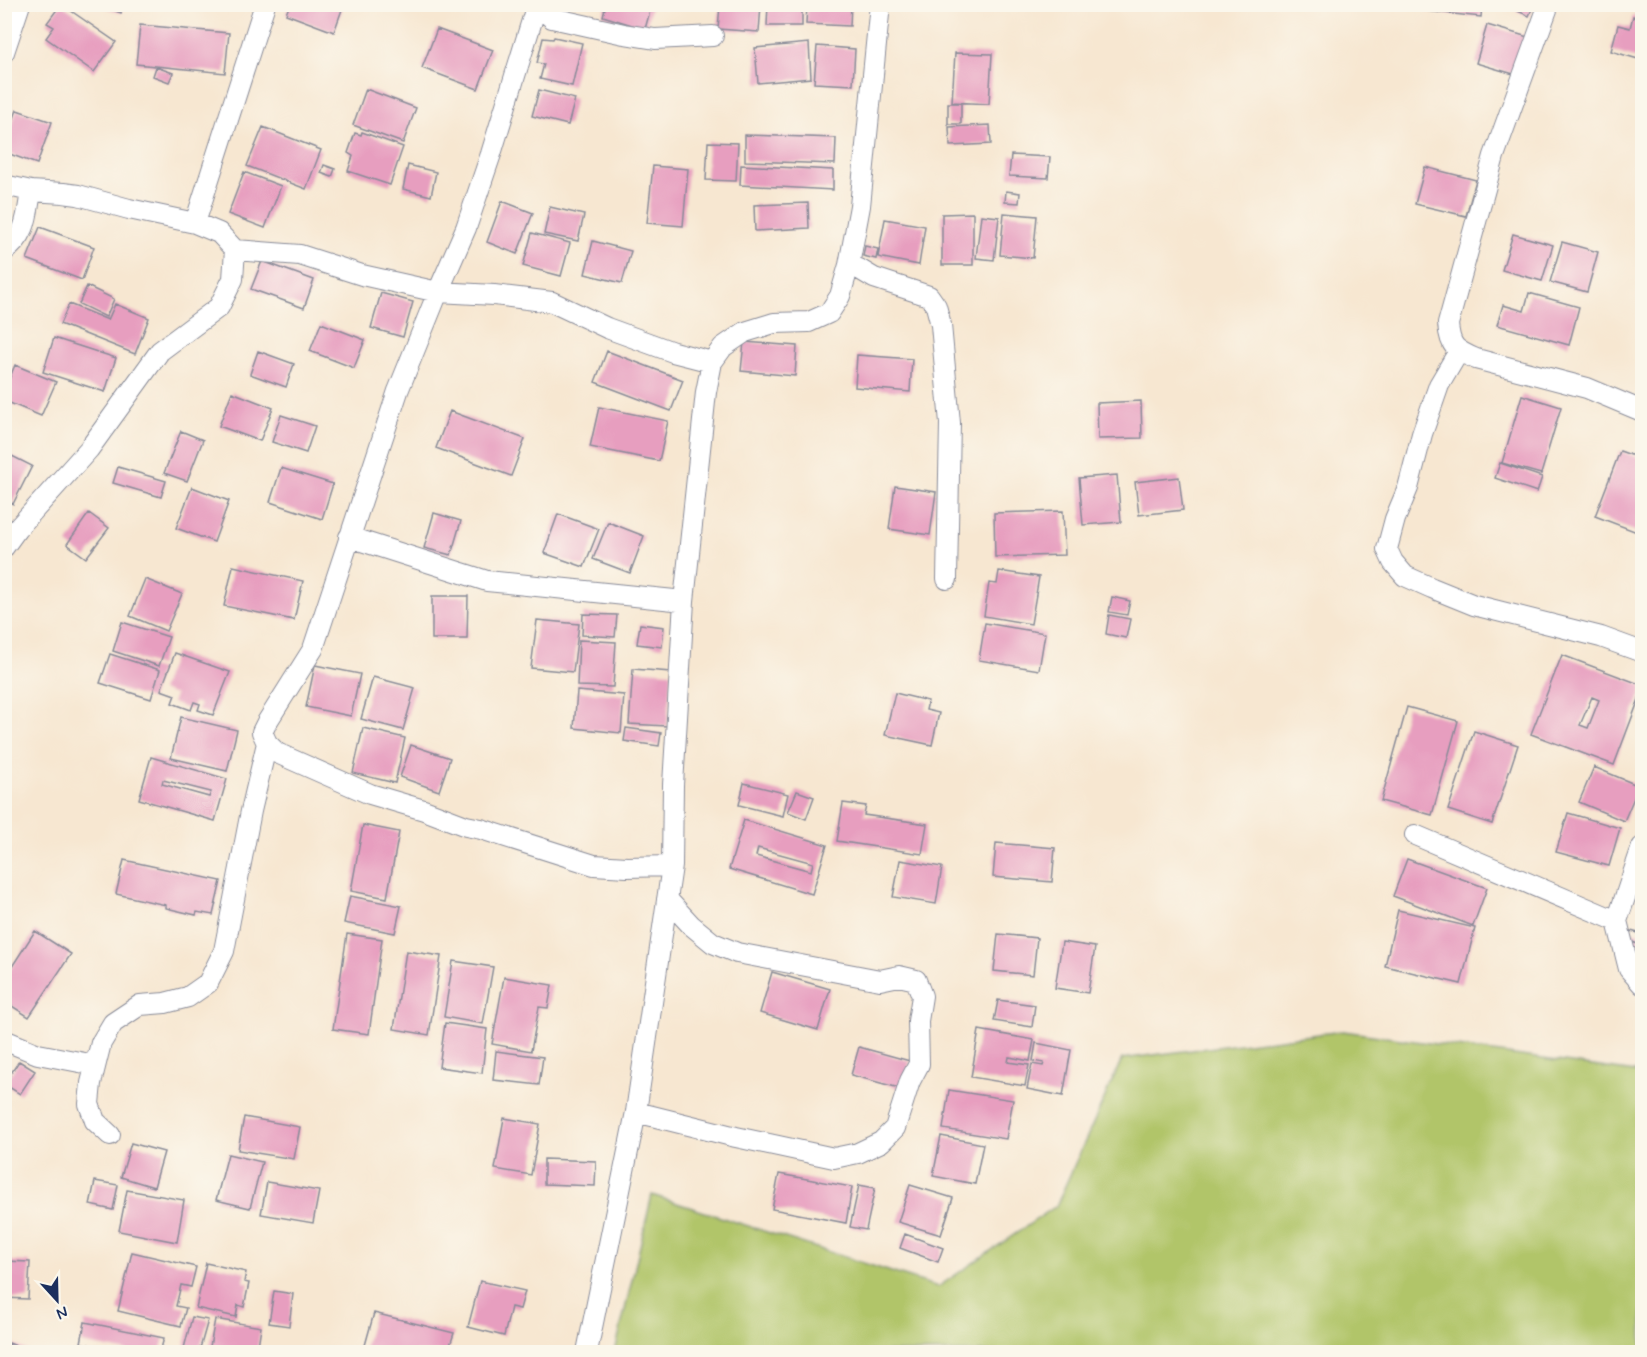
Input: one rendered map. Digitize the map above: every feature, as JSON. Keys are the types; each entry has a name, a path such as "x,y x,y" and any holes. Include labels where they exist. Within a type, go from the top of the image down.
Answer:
{"street":[{"path":"4,52 20,4"},
{"path":"195,223 265,4"},
{"path":"587,1353 636,1112 672,866 673,785 684,601 704,403 712,362 723,347 745,332 774,323 809,322 829,313 840,296 849,266 860,206 880,4"},
{"path":"1549,4 1494,156 1448,324 1449,339 1459,351 1476,359 1587,388 1642,411"},
{"path":"672,866 594,865 466,826 424,810 370,794 277,753 267,743 262,732 313,649 398,392 466,228 488,165 536,5 552,18 624,34 655,39 712,36"},
{"path":"4,185 31,191 78,195 195,223 219,233 236,250 300,255 362,275 438,292 552,302 608,328 673,352 712,362"},
{"path":"4,251 11,246 24,229 31,191"},
{"path":"4,547 17,529 89,448 160,351 219,306 233,279 236,250"},
{"path":"849,266 874,278 929,296 936,306 941,325 950,423 947,579"},
{"path":"1459,351 1439,385 1422,434 1408,488 1395,519 1388,549 1393,562 1406,576 1473,605 1601,637 1642,652"},
{"path":"349,537 487,581 684,601"},
{"path":"110,1135 95,1121 89,1104 91,1083 101,1042 113,1023 140,1005 165,1003 188,997 208,983 224,951 267,743"},
{"path":"1415,835 1617,921"},
{"path":"1642,847 1617,921 1629,969 1642,984"},
{"path":"636,1112 834,1158 858,1153 881,1142 895,1128 910,1081 919,1064 918,1021 922,996 916,980 899,976 880,980 737,953 713,943 691,925 667,899"},
{"path":"4,1040 38,1054 95,1065"}],"green space":[{"path":"1343,1031 1642,1073 1642,1352 615,1352 652,1195 938,1287 1056,1206 1122,1059"}],"building":[{"path":"61,4 116,42 94,72 46,38 54,27 47,23"},
{"path":"97,4 123,4 121,13"},
{"path":"290,4 344,4 334,32 286,14"},
{"path":"606,4 652,4 645,29 603,16"},
{"path":"768,4 802,4 802,26 767,26"},
{"path":"807,4 851,4 850,26 806,24"},
{"path":"1427,4 1482,4 1481,17 1426,11"},
{"path":"1502,4 1534,4 1529,16"},
{"path":"720,5 761,5 759,32 718,29"},
{"path":"1633,16 1642,19 1642,53 1640,52 1638,59 1611,51 1618,25 1630,28"},
{"path":"140,25 229,33 225,73 136,64"},
{"path":"1487,25 1528,37 1517,75 1476,63"},
{"path":"437,29 493,50 478,89 422,68"},
{"path":"554,37 582,43 572,86 540,79 544,64 537,63 543,38 553,39"},
{"path":"809,43 811,78 758,83 755,48"},
{"path":"817,46 855,49 853,85 814,83"},
{"path":"955,53 992,54 989,104 952,102"},
{"path":"156,67 173,73 169,82 153,76"},
{"path":"366,89 416,108 403,143 353,125"},
{"path":"539,90 575,99 568,125 532,116"},
{"path":"948,103 961,103 961,124 948,124"},
{"path":"17,110 52,122 37,164 4,152 4,144"},
{"path":"990,125 991,144 950,146 949,127"},
{"path":"263,127 321,150 306,189 247,166"},
{"path":"362,132 403,147 390,185 348,171 353,156 348,153 355,133 361,135"},
{"path":"745,135 836,138 835,164 745,161"},
{"path":"708,142 738,143 736,181 706,180"},
{"path":"1011,155 1050,157 1048,178 1009,176"},
{"path":"324,165 335,169 332,177 321,173"},
{"path":"408,165 436,172 431,196 403,189"},
{"path":"741,165 833,170 833,190 740,185"},
{"path":"653,166 688,169 683,226 647,223"},
{"path":"1425,167 1476,180 1466,216 1415,204"},
{"path":"244,172 281,186 265,228 228,214"},
{"path":"1006,191 1020,193 1019,203 1005,202"},
{"path":"502,201 533,213 517,254 487,242"},
{"path":"808,203 809,228 755,231 754,205"},
{"path":"550,207 584,215 578,241 544,234"},
{"path":"973,213 973,265 942,265 942,214"},
{"path":"1004,213 1037,216 1033,258 1000,255"},
{"path":"981,215 999,217 994,260 976,258"},
{"path":"885,219 925,226 919,265 878,257"},
{"path":"40,227 94,247 82,280 27,259"},
{"path":"532,233 570,243 561,276 523,266"},
{"path":"1513,234 1553,245 1542,281 1502,270"},
{"path":"593,241 631,251 622,283 585,274"},
{"path":"1562,242 1598,252 1587,292 1550,282"},
{"path":"865,246 878,249 876,259 863,256"},
{"path":"262,261 314,280 304,308 251,289"},
{"path":"87,286 114,299 106,317 79,304"},
{"path":"381,293 413,302 403,337 371,328"},
{"path":"1529,293 1579,307 1569,345 1497,325 1503,305 1524,311"},
{"path":"69,304 108,320 115,304 149,318 135,354 60,324"},
{"path":"321,323 365,340 354,368 310,351"},
{"path":"54,338 116,358 105,392 43,372"},
{"path":"744,342 797,346 795,376 741,371"},
{"path":"258,351 294,364 286,387 250,374"},
{"path":"607,351 683,380 671,411 595,382"},
{"path":"857,355 912,359 910,392 855,387"},
{"path":"15,365 56,382 41,416 5,401 5,389"},
{"path":"232,392 273,408 260,441 219,426"},
{"path":"1522,395 1561,407 1541,474 1502,463"},
{"path":"1141,401 1142,438 1098,439 1097,403"},
{"path":"599,407 668,421 659,461 590,447"},
{"path":"450,411 525,439 511,476 436,448"},
{"path":"281,415 315,426 306,453 272,442"},
{"path":"181,431 203,440 187,481 164,473"},
{"path":"1620,451 1642,459 1642,534 1595,516"},
{"path":"4,452 32,466 13,504 4,499"},
{"path":"1500,463 1542,477 1537,492 1495,478"},
{"path":"118,467 166,481 161,497 113,483"},
{"path":"281,468 333,484 322,519 270,502"},
{"path":"1117,475 1121,522 1083,525 1079,478"},
{"path":"1179,477 1183,510 1139,515 1135,482"},
{"path":"895,486 936,492 930,535 889,529"},
{"path":"192,487 229,501 214,542 176,528"},
{"path":"1063,511 1065,555 995,557 994,513"},
{"path":"89,513 109,528 86,558 67,544"},
{"path":"434,513 461,521 451,555 424,548"},
{"path":"558,514 599,529 584,567 544,553"},
{"path":"608,522 644,536 630,573 593,559"},
{"path":"233,566 303,581 294,620 224,606"},
{"path":"999,571 1039,577 1031,624 984,616 989,583 997,584"},
{"path":"145,579 182,594 166,631 130,616"},
{"path":"432,596 468,596 467,639 432,639"},
{"path":"1112,597 1130,601 1127,615 1109,612"},
{"path":"583,614 617,615 615,637 582,635"},
{"path":"1109,615 1130,619 1126,638 1106,634"},
{"path":"537,620 579,624 573,672 531,668"},
{"path":"122,622 169,637 159,666 113,651"},
{"path":"985,623 1045,633 1039,670 979,660"},
{"path":"640,624 664,627 662,647 637,644"},
{"path":"579,640 616,642 613,687 577,686"},
{"path":"175,653 230,672 213,715 198,710 200,704 194,702 191,710 172,703 175,695 161,690"},
{"path":"110,654 160,670 151,699 100,683"},
{"path":"1562,655 1642,685 1642,691 1614,765 1531,734","holes":["1592,697 1599,700 1588,728 1580,725"]},
{"path":"315,665 360,674 351,716 306,707"},
{"path":"633,669 671,672 667,726 629,724"},
{"path":"373,677 415,688 403,730 361,719"},
{"path":"577,691 624,695 621,733 574,728"},
{"path":"895,693 928,701 926,710 939,713 932,745 885,735"},
{"path":"1407,707 1458,721 1432,815 1381,801"},
{"path":"181,717 237,730 227,771 171,758"},
{"path":"363,728 405,738 395,783 353,773"},
{"path":"626,728 661,733 659,746 624,741"},
{"path":"1474,731 1518,745 1492,824 1448,810"},
{"path":"411,745 450,758 439,791 400,777"},
{"path":"151,757 227,779 215,821 139,799","holes":["163,780 211,792 209,797 162,784"]},
{"path":"1594,767 1639,786 1624,821 1579,802"},
{"path":"744,783 788,794 783,816 739,805"},
{"path":"797,791 814,797 806,819 788,812"},
{"path":"843,803 866,806 864,815 927,824 922,854 837,841"},
{"path":"1568,813 1620,828 1609,866 1556,852"},
{"path":"744,820 827,845 812,894 729,869","holes":["758,848 813,863 811,871 756,856"]},
{"path":"363,825 399,832 387,898 351,891"},
{"path":"996,843 1055,848 1052,882 993,877"},
{"path":"1407,859 1487,888 1473,926 1393,896"},
{"path":"124,860 221,881 213,915 197,912 196,915 166,908 166,905 116,894"},
{"path":"900,860 942,867 936,904 893,897"},
{"path":"350,896 401,906 395,933 344,923"},
{"path":"1398,910 1475,928 1461,984 1385,966"},
{"path":"35,931 71,954 29,1017 4,1001 4,979"},
{"path":"1631,931 1642,934 1642,946 1628,940"},
{"path":"347,934 382,939 369,1034 333,1029"},
{"path":"998,934 1037,938 1033,975 994,971"},
{"path":"1062,942 1095,947 1088,993 1055,988"},
{"path":"406,951 441,956 429,1035 394,1029"},
{"path":"453,961 493,967 483,1024 444,1017"},
{"path":"772,972 830,989 818,1030 760,1013"},
{"path":"504,977 552,985 548,1008 539,1007 531,1051 492,1044"},
{"path":"998,1000 1035,1005 1032,1027 994,1021"},
{"path":"445,1023 487,1029 482,1073 439,1067"},
{"path":"979,1030 1034,1040 1030,1061 1009,1057 1008,1062 1029,1065 1025,1086 971,1077"},
{"path":"1036,1043 1071,1050 1063,1096 1027,1089 1032,1064 1043,1066 1044,1063 1033,1061"},
{"path":"859,1047 910,1061 903,1089 851,1075"},
{"path":"496,1051 543,1057 539,1085 493,1080"},
{"path":"19,1061 35,1071 20,1094 4,1084"},
{"path":"949,1090 1013,1100 1006,1139 943,1129"},
{"path":"244,1117 300,1127 294,1159 238,1150"},
{"path":"504,1118 540,1124 531,1175 495,1169"},
{"path":"941,1136 983,1144 975,1184 933,1176"},
{"path":"131,1143 164,1152 154,1187 121,1177"},
{"path":"228,1154 262,1162 250,1208 216,1200"},
{"path":"544,1159 596,1161 595,1186 544,1184"},
{"path":"779,1174 852,1187 846,1223 772,1209"},
{"path":"95,1181 118,1185 113,1210 90,1205"},
{"path":"267,1182 319,1191 313,1223 261,1214"},
{"path":"859,1185 875,1188 866,1230 850,1227"},
{"path":"910,1185 953,1198 941,1235 898,1222"},
{"path":"127,1190 184,1200 177,1242 119,1231"},
{"path":"905,1234 943,1248 938,1262 900,1248"},
{"path":"132,1252 196,1267 191,1287 181,1285 176,1306 186,1308 181,1326 118,1311"},
{"path":"4,1261 30,1262 28,1299 4,1298"},
{"path":"206,1263 246,1272 244,1282 249,1283 244,1307 238,1305 236,1317 196,1308"},
{"path":"480,1281 525,1291 520,1309 511,1307 504,1336 468,1327"},
{"path":"274,1291 293,1294 289,1326 269,1323"},
{"path":"374,1313 454,1333 448,1352 378,1352 364,1349"},
{"path":"192,1317 208,1320 199,1352 183,1352"},
{"path":"215,1319 261,1327 257,1352 209,1352"},
{"path":"85,1322 164,1338 160,1352 129,1352 81,1343"},
{"path":"9,1343 30,1352 5,1352"}]}
